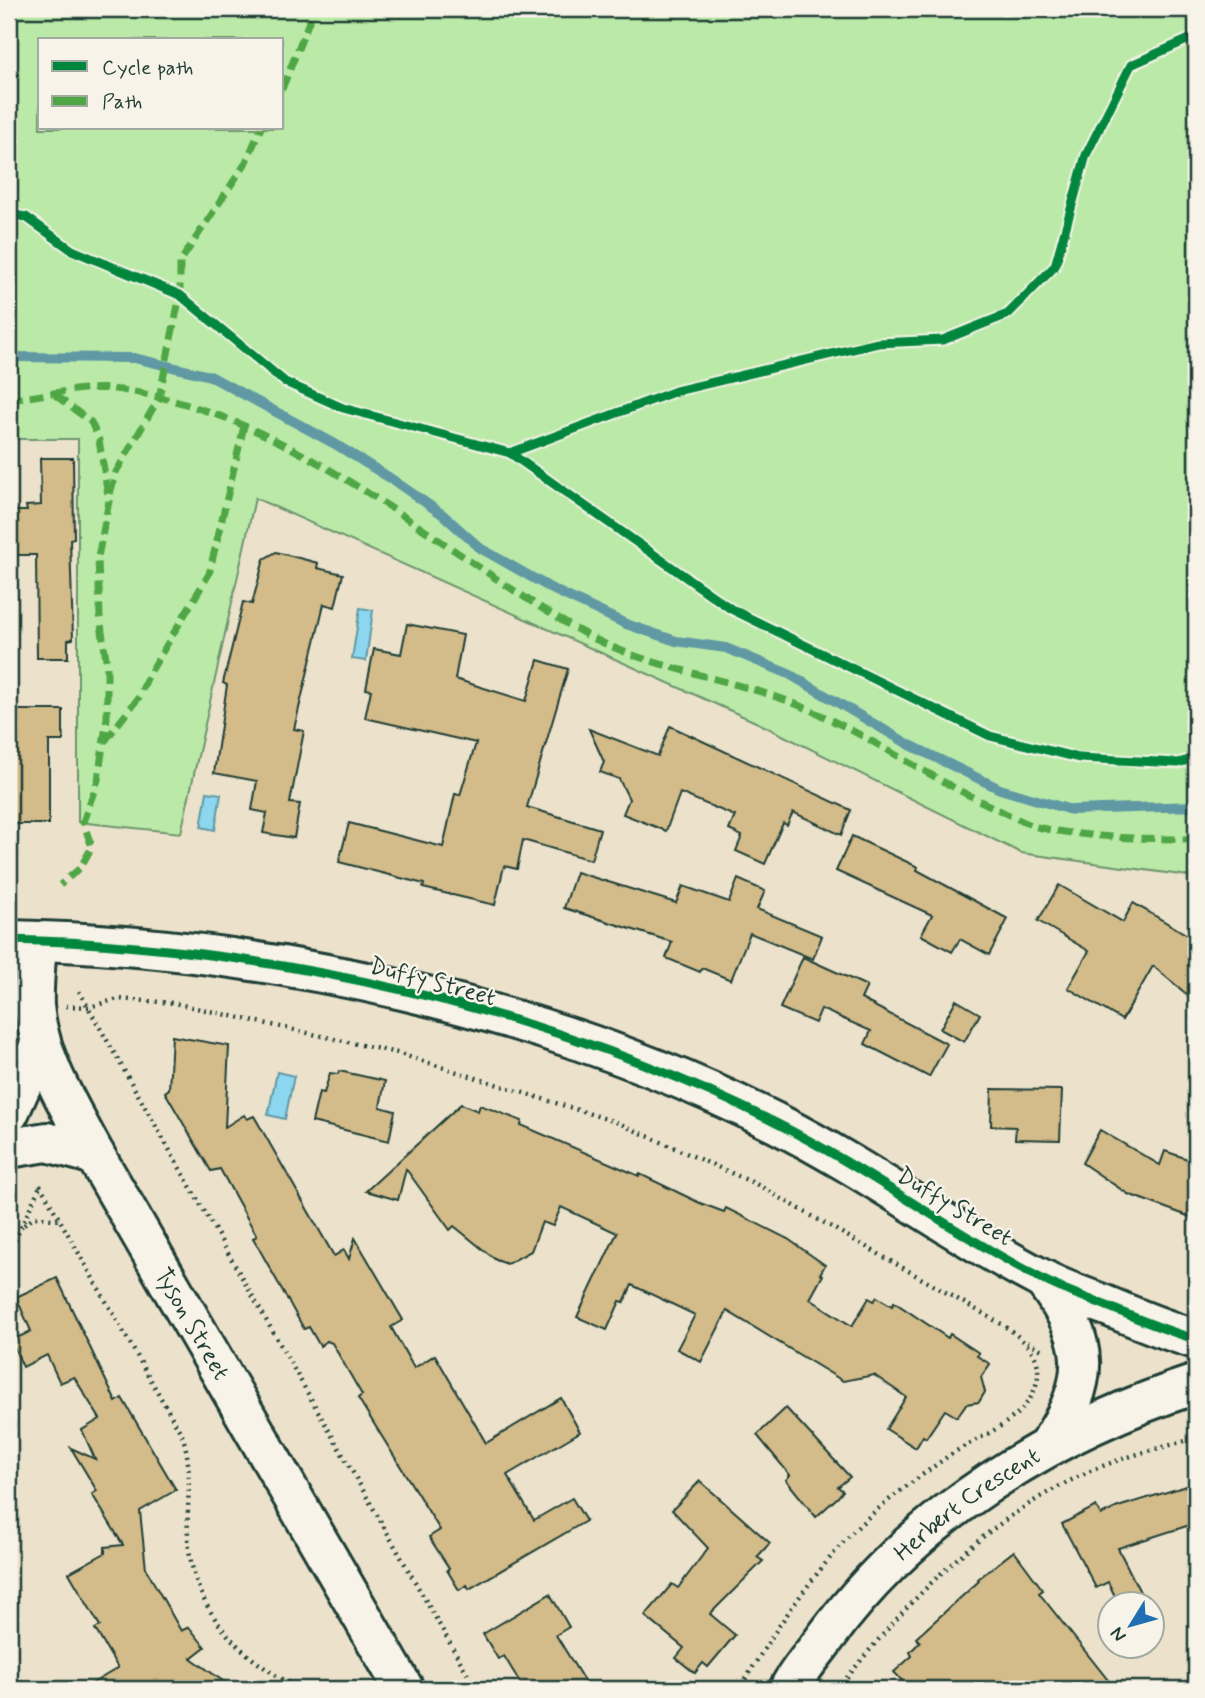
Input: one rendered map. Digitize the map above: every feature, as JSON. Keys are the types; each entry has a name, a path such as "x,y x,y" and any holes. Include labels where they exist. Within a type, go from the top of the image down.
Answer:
{"street":[{"name":"Tyson Street","path":"23,940 41,1042 77,1149 404,1689"},
{"name":"Duffy Street","path":"23,940 199,952 307,969 435,999 564,1037 658,1071 778,1124 1044,1280 1196,1339"},
{"path":"9,1113 41,1042"},
{"path":"9,1148 30,1143 77,1149"},
{"path":"1044,1280 1062,1305 1077,1334 1082,1370 1070,1411 1048,1446"},
{"name":"Herbert Crescent","path":"789,1689 845,1611 905,1548 975,1490 1048,1446 1166,1394 1196,1384"}],"path":[{"path":"79,991 476,1689"},
{"path":"89,1007 118,999 174,1003 397,1053 616,1122 756,1184 1003,1325 1027,1342 1036,1357 1039,1370 1036,1386 1023,1408 1012,1418 949,1456 849,1536 771,1634 740,1689"},
{"path":"9,1253 40,1185 77,1149"},
{"path":"40,1185 182,1435 190,1471 188,1539 201,1593 225,1636 262,1669 300,1689"},
{"path":"20,1228 35,1217 61,1220"},
{"path":"838,1689 874,1643 957,1556 1026,1506 1080,1476 1121,1460 1196,1438"}],"green space":[{"path":"9,9 1196,9 1196,877 1021,853 758,723 255,498 181,833 78,822 78,439 9,439"}],"water":[{"path":"360,608 373,610 366,661 352,659"},
{"path":"207,792 221,794 215,830 201,827"},
{"path":"277,1072 294,1076 285,1119 268,1115"}],"building":[{"path":"40,458 73,458 74,538 70,539 73,639 68,640 68,658 37,658 36,555 9,555 9,511 27,511 26,506 41,505"},
{"path":"276,552 318,563 317,568 343,574 335,607 324,604 294,729 304,731 290,803 300,804 294,838 263,833 267,813 252,810 257,781 214,773 227,685 223,683 243,602 252,604 264,559"},
{"path":"407,624 463,635 455,679 526,701 538,660 568,669 527,807 600,829 591,860 523,840 517,869 504,866 495,905 423,888 424,884 339,862 349,823 443,847 455,794 460,795 476,743 365,718 371,690 366,689 374,649 401,654"},
{"path":"9,710 63,710 63,741 49,741 49,824 9,824"},
{"path":"670,726 851,810 841,835 793,812 787,825 783,823 765,864 736,851 742,836 729,830 735,816 680,793 666,831 623,814 629,799 619,779 600,772 604,762 589,729 658,756"},
{"path":"852,836 918,867 917,870 1008,919 989,955 960,939 952,952 921,935 932,915 836,871"},
{"path":"576,872 676,903 683,886 729,902 738,879 765,891 757,909 822,936 813,959 750,933 731,980 702,968 700,972 666,958 672,942 564,908"},
{"path":"1059,885 1123,922 1133,903 1196,940 1196,1002 1153,966 1122,1020 1068,988 1089,951 1038,921"},
{"path":"803,957 867,986 861,999 947,1044 929,1077 865,1044 871,1031 821,1009 815,1023 780,1008"},
{"path":"956,1000 980,1014 964,1042 940,1029"},
{"path":"172,1036 229,1046 225,1127 244,1115 247,1119 254,1116 334,1256 344,1250 349,1259 355,1238 403,1320 391,1327 414,1368 435,1355 486,1443 561,1398 580,1432 507,1475 534,1520 572,1498 586,1521 469,1589 467,1585 459,1590 447,1570 449,1568 429,1537 440,1530 358,1398 362,1395 332,1343 327,1341 320,1346 309,1327 304,1329 253,1238 257,1236 220,1169 211,1171 165,1092 169,1089"},
{"path":"339,1071 385,1081 380,1107 395,1111 389,1141 312,1122 319,1092 324,1093 330,1073 338,1074"},
{"path":"992,1089 1062,1090 1060,1140 1015,1139 1016,1127 991,1126"},
{"path":"461,1104 478,1111 480,1105 522,1121 521,1125 639,1176 640,1174 700,1203 724,1212 726,1208 788,1239 825,1265 820,1274 823,1275 810,1299 852,1326 869,1298 874,1301 877,1297 892,1306 894,1302 948,1338 950,1334 979,1353 977,1356 990,1364 981,1377 985,1392 979,1402 966,1404 957,1417 945,1410 916,1448 886,1429 906,1397 874,1375 843,1381 727,1311 701,1362 677,1349 695,1315 632,1285 624,1302 620,1301 607,1330 577,1317 617,1233 561,1207 553,1226 542,1222 531,1251 507,1264 496,1260 454,1226 450,1230 406,1169 398,1200 366,1191"},
{"path":"1100,1130 1160,1165 1165,1151 1196,1162 1196,1219 1128,1194 1082,1163"},
{"path":"57,1278 116,1402 122,1398 176,1490 140,1511 146,1569 181,1631 189,1627 205,1647 191,1658 234,1689 83,1689 118,1668 95,1629 100,1626 69,1573 105,1553 105,1547 123,1545 92,1494 97,1491 71,1448 95,1459 82,1430 100,1419 74,1377 60,1383 47,1355 23,1367 11,1341 31,1331 16,1297"},
{"path":"786,1408 850,1477 838,1487 843,1491 838,1497 816,1517 786,1480 790,1475 757,1435"},
{"path":"700,1481 770,1543 757,1557 763,1561 710,1614 735,1635 708,1667 703,1663 695,1673 676,1658 684,1648 645,1616 672,1584 678,1588 708,1548 672,1510"},
{"path":"1196,1483 1196,1523 1118,1548 1139,1590 1112,1590 1108,1582 1096,1588 1062,1524 1096,1506 1101,1515 1118,1507"},
{"path":"1014,1551 1043,1590 1039,1593 1115,1689 910,1689 894,1672 912,1656 910,1652 920,1642 916,1638 979,1581 978,1579"},
{"path":"550,1594 569,1627 556,1635 589,1689 524,1689 504,1656 498,1659 483,1634"}],"waterway":[{"path":"9,357 134,358 210,376 335,444 390,478 442,514 480,548 554,590 626,624 676,641 726,648 789,674 910,745 1000,789 1071,810 1196,806"}],"marked path":[{"path":"284,84 314,9"},
{"path":"110,494 116,472 159,398 180,295 180,262 245,164 260,130"},
{"path":"9,400 74,390 112,389 176,401 237,423 297,451 354,485 522,595 603,643 659,664 775,696 803,707 851,730 969,795 1035,826 1098,836 1196,839"},
{"path":"55,395 91,422 99,440 109,501 98,557 100,617 107,666 107,718 98,780 83,822 92,847 80,868 60,885"},
{"path":"105,741 139,697 148,676 209,574 244,426"}],"cycle path":[{"path":"510,453 676,391 878,343 943,340 1008,314 1055,266 1086,155 1131,65 1196,36"},
{"path":"9,214 26,217 72,250 180,295 285,382 343,408 510,453 731,609 990,736 1079,758 1178,763 1196,758"},
{"path":"9,940 106,945 205,955 304,970 404,990 502,1016 597,1047 690,1083 778,1124 845,1161 1008,1261 1050,1283 1151,1324 1196,1339"}]}
